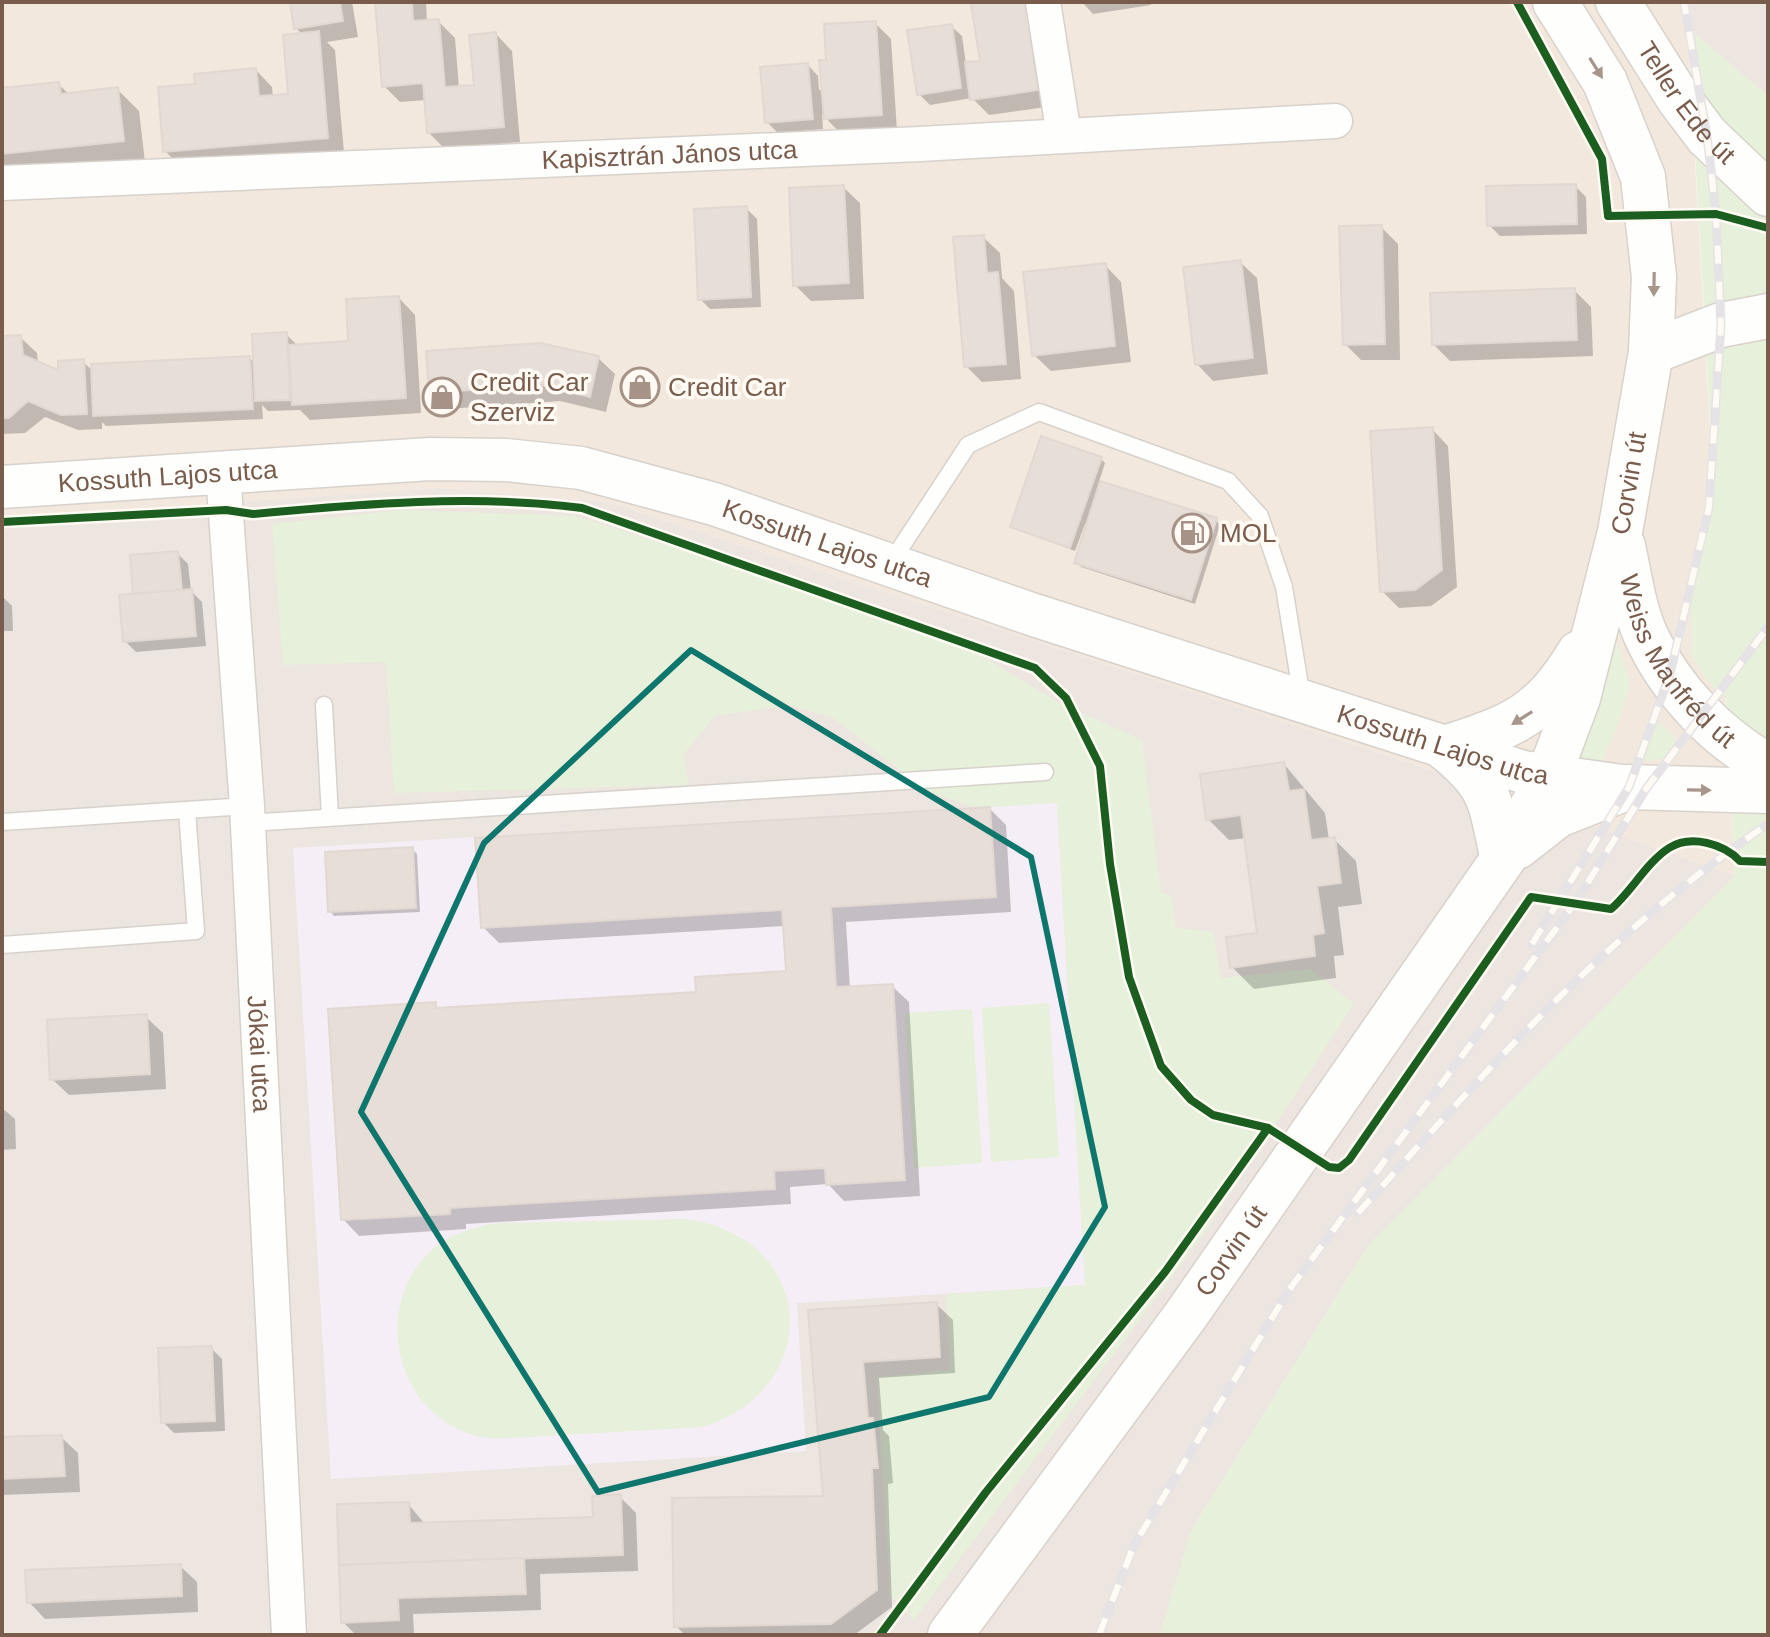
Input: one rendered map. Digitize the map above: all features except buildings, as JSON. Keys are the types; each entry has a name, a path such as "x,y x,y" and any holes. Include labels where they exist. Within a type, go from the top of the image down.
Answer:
{"main road":[{"path":"1555,2 1605,82 1643,177 1654,277 1651,352 1721,325 1768,316"},
{"name":"Teller Ede út","path":"1618,2 1679,99 1707,136 1768,194"},
{"name":"Corvin út","path":"1602,613 1620,532 1651,352"},
{"name":"Weiss Manfréd út","path":"1620,532 1636,608 1649,642 1701,718 1768,766"},
{"path":"1445,748 1507,727 1531,714 1565,676 1602,613"},
{"path":"1503,859 1548,778 1578,698 1602,613"},
{"path":"1445,748 1475,772 1486,788 1503,859"},
{"path":"1503,859 1558,815 1629,787 1768,791"},
{"name":"Corvin út","path":"950,1635 1186,1315 1503,859"}],"street":[{"path":"1043,2 1064,135"},
{"name":"Kapisztrán János utca","path":"2,183 1335,121"},
{"name":"Kossuth Lajos utca","path":"2,487 430,459 506,460 581,468 669,490 1445,748 1548,778 1629,787"},
{"name":"Jókai utca","path":"223,473 248,814 289,1635"}],"lane":[{"path":"889,565 968,445 1039,412 1228,481 1260,516 1284,587 1302,700"},
{"path":"324,705 330,817"},
{"path":"2,822 187,811 330,817 1045,772"},
{"path":"2,945 196,931 187,811"}],"highlighted area":[{"path":"691,650 1031,857 1105,1207 989,1397 598,1492 361,1112 484,843"}],"shaded area":[{"path":"2,2 1686,2 1735,876 1486,788 608,502 440,488 2,518"},
{"path":"1686,2 1768,2 1768,96 1688,28"},
{"path":"440,488 608,502 1486,788 1735,876 1368,1246 1191,1531 1160,1635 2,1635 2,518"},
{"path":"1057,802 1085,1285 797,1303 806,1451 331,1479 293,848"}],"green space":[{"path":"1688,28 1768,96 1768,1635 1160,1635 1191,1531 1368,1246 1735,876 1726,699 1708,681 1692,657 1691,602 1714,489"},
{"path":"400,510 575,516 720,562 977,653 1056,701 1142,740 1161,892 1172,896 1176,928 1213,932 1221,978 1311,969 1354,1004 1202,1237 914,1620 890,1596 877,1377 950,1370 946,1294 1085,1285 1057,803 976,808 927,791 833,718 790,705 715,716 683,755 689,785 394,793 386,662 283,665 272,524"},
{"path":"1611,624 1630,683 1619,721 1601,764 1563,759"},
{"path":"1657,720 1675,738 1676,748 1667,758 1647,761 1643,758"},
{"path":"1049,1003 1059,1157 991,1162 982,1008"},
{"path":"972,1009 982,1163 914,1168 905,1013"},
{"path":"684,1219 728,1231 760,1252 781,1281 790,1314 786,1348 771,1380 743,1407 703,1427 489,1438 452,1426 428,1407 410,1382 400,1354 397,1324 403,1294 417,1267 439,1244 467,1230 497,1223"}],"railway":[{"path":"1532,944 1629,787 1670,674 1709,507 1721,325 1716,214 1707,136 1684,2"},
{"path":"1099,1635 1134,1545 1289,1290 1575,903 1646,789 1768,627"},
{"path":"1358,1213 1551,1005 1654,910 1768,824"}],"cycle path":[{"path":"1517,2 1602,159 1608,216 1716,214 1768,228"},
{"path":"2,522 226,510 253,514 459,501 582,508 1035,668 1066,698 1100,766 1110,864 1129,977 1161,1066 1191,1100 1213,1115 1268,1128 1329,1167 1339,1168 1349,1160 1531,897 1611,909 1661,854 1687,842 1716,846 1740,861 1768,862"},
{"path":"880,1635 986,1492 1165,1272 1268,1128"}],"place":[{"name":"Credit Car","path":"640,387"},
{"name":"Credit Car Szerviz","path":"442,397"},
{"name":"MOL","path":"1192,533"}]}
